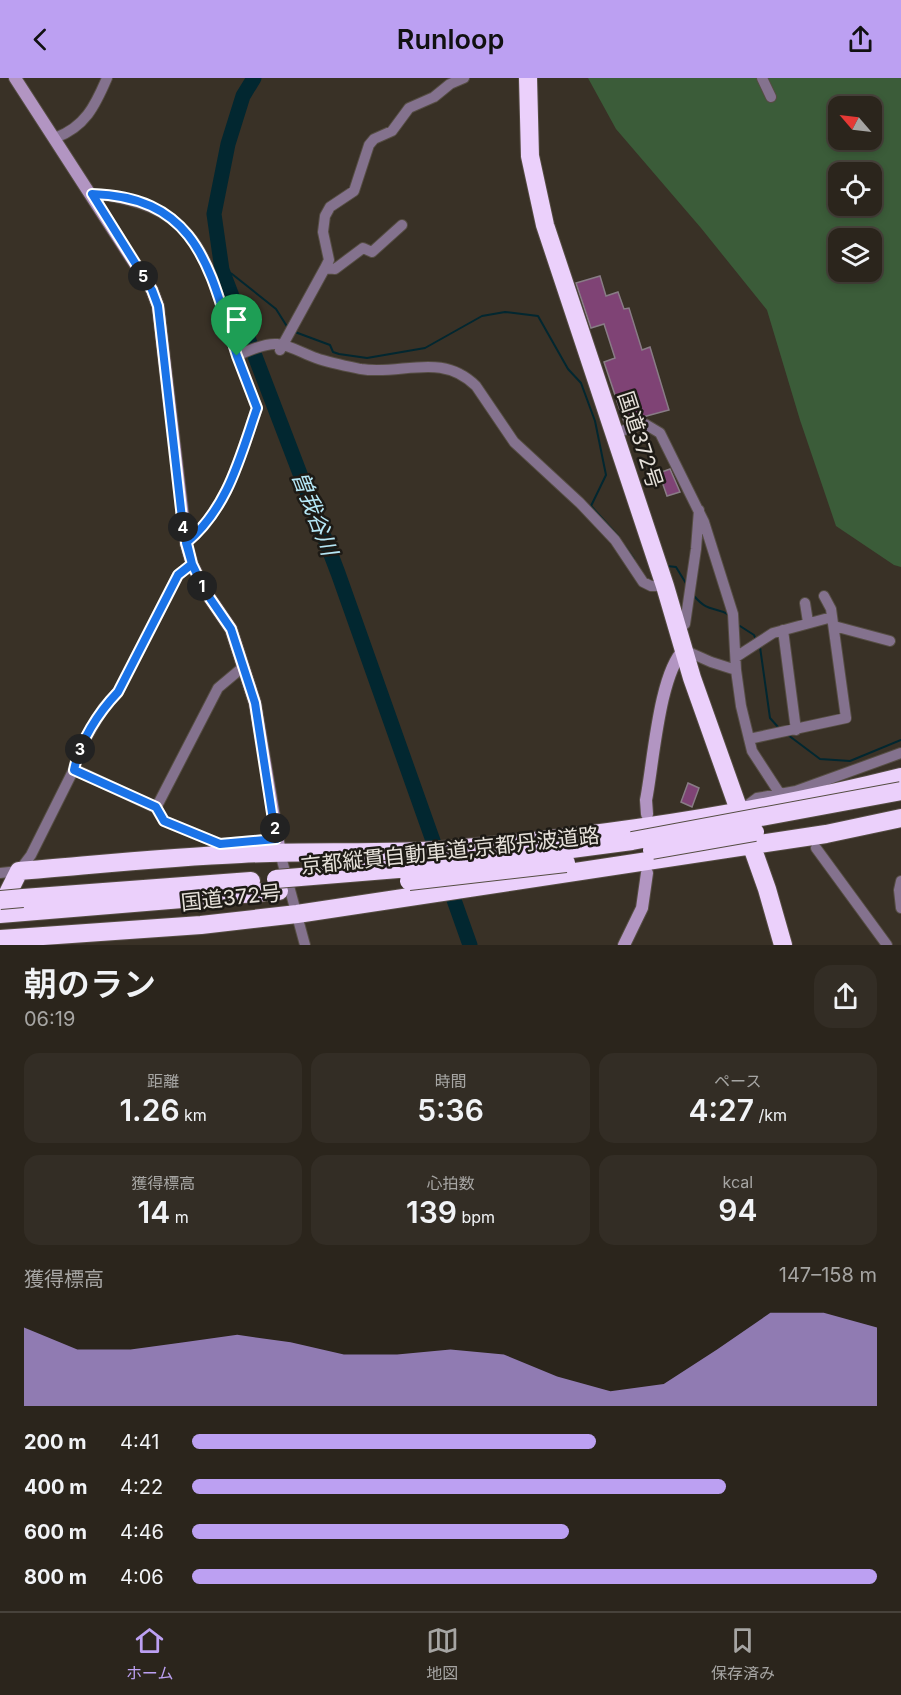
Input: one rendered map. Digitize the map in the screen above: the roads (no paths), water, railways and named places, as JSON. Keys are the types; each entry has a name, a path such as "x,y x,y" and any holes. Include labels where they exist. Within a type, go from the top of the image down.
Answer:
{"highway":[{"name":"国道372号","path":"0,939 201,925 297,914 401,896 750,845 677,630 665,586 545,225 530,156 528,78"},
{"path":"739,810 828,795 901,777"},
{"name":"京都縦貫自動車道;京都丹波道路","path":"0,900 9,909 278,885 444,878 640,845 901,791"},
{"name":"京都縦貫自動車道;京都丹波道路","path":"640,845 694,844 901,804"},
{"name":"国道372号","path":"19,871 206,856 278,846 326,854 456,848 607,830 739,810"},
{"path":"783,945 767,890 750,845 826,834 901,818"},
{"path":"9,909 19,871"}],"street":[{"path":"15,78 92,194 152,290 158,306 186,543 192,564 205,591 231,629 255,703 278,846 305,945"},
{"path":"55,138 72,132 84,121 99,97 107,78"},
{"path":"280,345 329,260 322,232 325,216 330,207 354,191 372,141 392,131 409,108 439,94 450,84 464,78"},
{"path":"762,78 771,97"},
{"path":"92,194 128,200 162,211 183,227 197,246 211,275 257,408 226,495 186,543"},
{"path":"325,268 335,269 363,248 372,252 402,225"},
{"path":"240,355 280,345 323,360 361,369 383,371 425,366 448,371 468,379 476,386 514,442 580,503 609,534 642,582 651,586 665,586"},
{"path":"614,433 645,424 660,433 699,510 733,614 736,670 749,739 757,761 780,794"},
{"path":"677,630 685,624 699,510"},
{"path":"0,873 19,871 31,855 74,770 77,754 104,707 118,692 178,575 192,564"},
{"path":"749,739 846,718 833,621 824,596"},
{"path":"805,603 808,622"},
{"path":"736,657 772,633 808,622 833,621 890,641"},
{"path":"783,630 789,732"},
{"path":"647,813 646,800 660,710 675,664 684,650 736,670"},
{"path":"156,807 218,688 243,667"},
{"path":"739,810 757,798 796,791 901,753"},
{"path":"74,770 156,807 164,821 220,844 278,846"},
{"path":"816,848 887,945"},
{"path":"624,945 642,908 646,873"},
{"path":"901,881 899,890 901,908"}],"waterway":[{"name":"曽我谷川","path":"254,78 243,96 228,144 214,214 222,270 338,573 470,945"},
{"path":"222,270 232,274 276,309 288,328"},
{"path":"295,332 330,345 333,352 367,358 425,348 482,316 505,312 538,316 568,369 581,383 595,421 606,475 591,506 619,537"},
{"path":"625,546 634,559"},
{"path":"667,566 676,567 687,585"},
{"path":"694,596 708,607 729,615"},
{"path":"740,626 754,635 756,640"},
{"path":"760,647 770,718 778,727"},
{"path":"788,735 820,759 850,761 901,740"}]}
